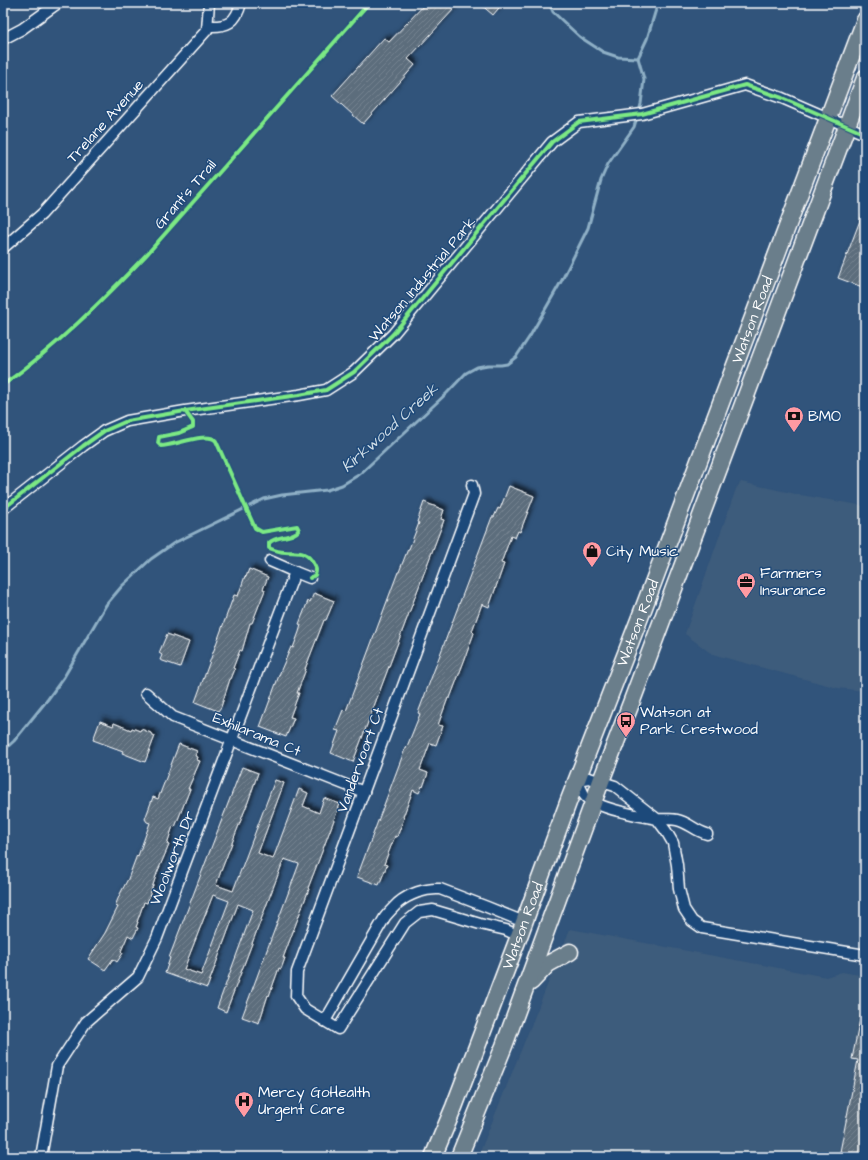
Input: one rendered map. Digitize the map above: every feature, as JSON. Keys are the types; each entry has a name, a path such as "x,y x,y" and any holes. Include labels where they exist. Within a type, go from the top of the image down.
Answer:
{"main road":[{"name":"Watson Road","path":"432,1157 454,1107 522,929 865,20"},
{"name":"Watson Road","path":"459,1157 526,987 593,802 865,78"},
{"path":"526,987 548,964 570,952"}],"street":[{"path":"3,39 22,29 58,3"},
{"path":"209,3 208,26 220,27 231,22 238,12 241,3"},
{"name":"Trelane Avenue","path":"3,248 42,214 207,30 208,26"},
{"name":"Watson Industrial Park","path":"3,509 83,446 104,431 127,420 326,390 354,372 393,334 552,142 579,122 642,114 745,85 782,98 865,134"},
{"name":"Vandervoort Ct","path":"472,485 474,494 297,972 296,996 305,1009 338,1029 406,923 419,912 433,910 506,930 522,929"},
{"path":"270,561 310,578"},
{"name":"Woolworth Dr","path":"41,1157 57,1066 86,1022 138,977 157,938 295,572"},
{"name":"Exhilarama Ct","path":"146,693 173,717 364,792"},
{"path":"707,834 700,832 686,822 657,819 608,808 593,802 586,797 577,780 589,778 615,786 657,819 673,844 679,889 684,909 692,920 702,928 865,955"},
{"path":"325,1021 385,917 399,902 416,892 433,888 440,889 487,907 522,929"}],"shaded area":[{"path":"741,482 800,495 865,506 865,691 838,688 712,654 685,634 736,489"},
{"path":"570,929 826,977 842,972 865,976 865,1157 478,1157"}],"building":[{"path":"426,3 447,3 454,9 408,59 415,65 363,124 332,96 384,38 389,42"},
{"path":"479,3 503,3 493,15"},
{"path":"865,210 865,288 838,278"},
{"path":"509,486 534,496 520,532 518,531 515,538 511,536 501,563 504,564 489,607 482,604 472,631 474,633 466,656 438,725 443,726 436,745 430,743 420,770 428,773 423,787 422,786 419,793 413,790 397,837 395,836 384,864 387,865 379,885 357,877 405,749 420,714 418,713 492,517 494,517 498,508 500,509"},
{"path":"424,502 444,510 441,519 444,520 353,762 331,753 339,731 335,730 343,710 346,711 398,572 419,523 417,522"},
{"path":"249,569 268,577 263,589 265,590 252,623 250,623 242,651 240,650 233,668 235,669 230,679 221,707 218,711 195,702 234,595 238,596"},
{"path":"314,593 334,601 326,620 324,620 305,669 297,693 299,693 290,717 294,718 286,737 260,727 281,670 291,647 293,648 301,625 299,624 308,601 310,602"},
{"path":"167,634 189,642 180,667 160,660 162,655 159,653"},
{"path":"100,721 113,726 114,723 131,730 132,728 140,731 141,729 155,736 145,762 122,753 123,751 93,740"},
{"path":"179,744 197,751 195,756 198,757 197,760 200,761 188,789 190,789 175,827 173,826 167,844 169,845 157,873 147,903 144,902 137,922 136,927 138,928 133,938 128,935 121,951 123,953 117,962 113,959 105,970 88,959 105,933 118,907 115,906 128,879 137,855 138,856 150,823 145,819 153,797 158,799"},
{"path":"242,767 258,773 216,885 233,891 275,780 284,783 258,853 273,859 299,789 308,793 303,806 319,813 324,798 340,804 308,888 309,889 283,958 285,958 281,969 279,968 259,1023 242,1017 299,864 284,859 226,1012 217,1008 253,910 238,904 207,988 165,973 169,958","holes":["213,895 229,901 201,975 184,969"]},
{"path":"861,1014 865,1014 865,1157 839,1157 858,1060 852,1059"}],"waterway":[{"path":"549,3 553,12 580,37 603,52 618,57 638,58 647,39 657,6 660,3"},
{"name":"Kirkwood Creek","path":"638,58 644,79 639,112"},
{"name":"Kirkwood Creek","path":"3,751 14,741 64,677 106,605 122,586 151,559 174,543 264,499 282,495 327,490 342,485 360,474 447,393 466,373 477,367 507,364 516,357 530,336 562,280 588,228 601,180 608,164 634,127 637,117"}],"cycle path":[{"name":"Grant's Trail","path":"3,385 60,339 114,288 148,253 369,3"},
{"path":"3,509 104,431 127,421 326,390 354,372 393,334 552,142 579,122 642,114 745,85 782,98 865,134"},
{"path":"185,411 193,422 193,427 179,433 159,437 158,443 161,446 199,438 212,438 216,441 255,528 262,532 297,526 299,530 296,533 272,541 269,543 269,548 281,552 301,553 307,556 313,563 316,570 315,575 310,578"}],"place":[{"name":"BMO","path":"794,433"},
{"name":"City Music","path":"592,568"},
{"name":"Farmers Insurance","path":"746,599"},
{"name":"Watson at Park Crestwood","path":"626,738"},
{"name":"Mercy GoHealth Urgent Care","path":"244,1118"}]}
